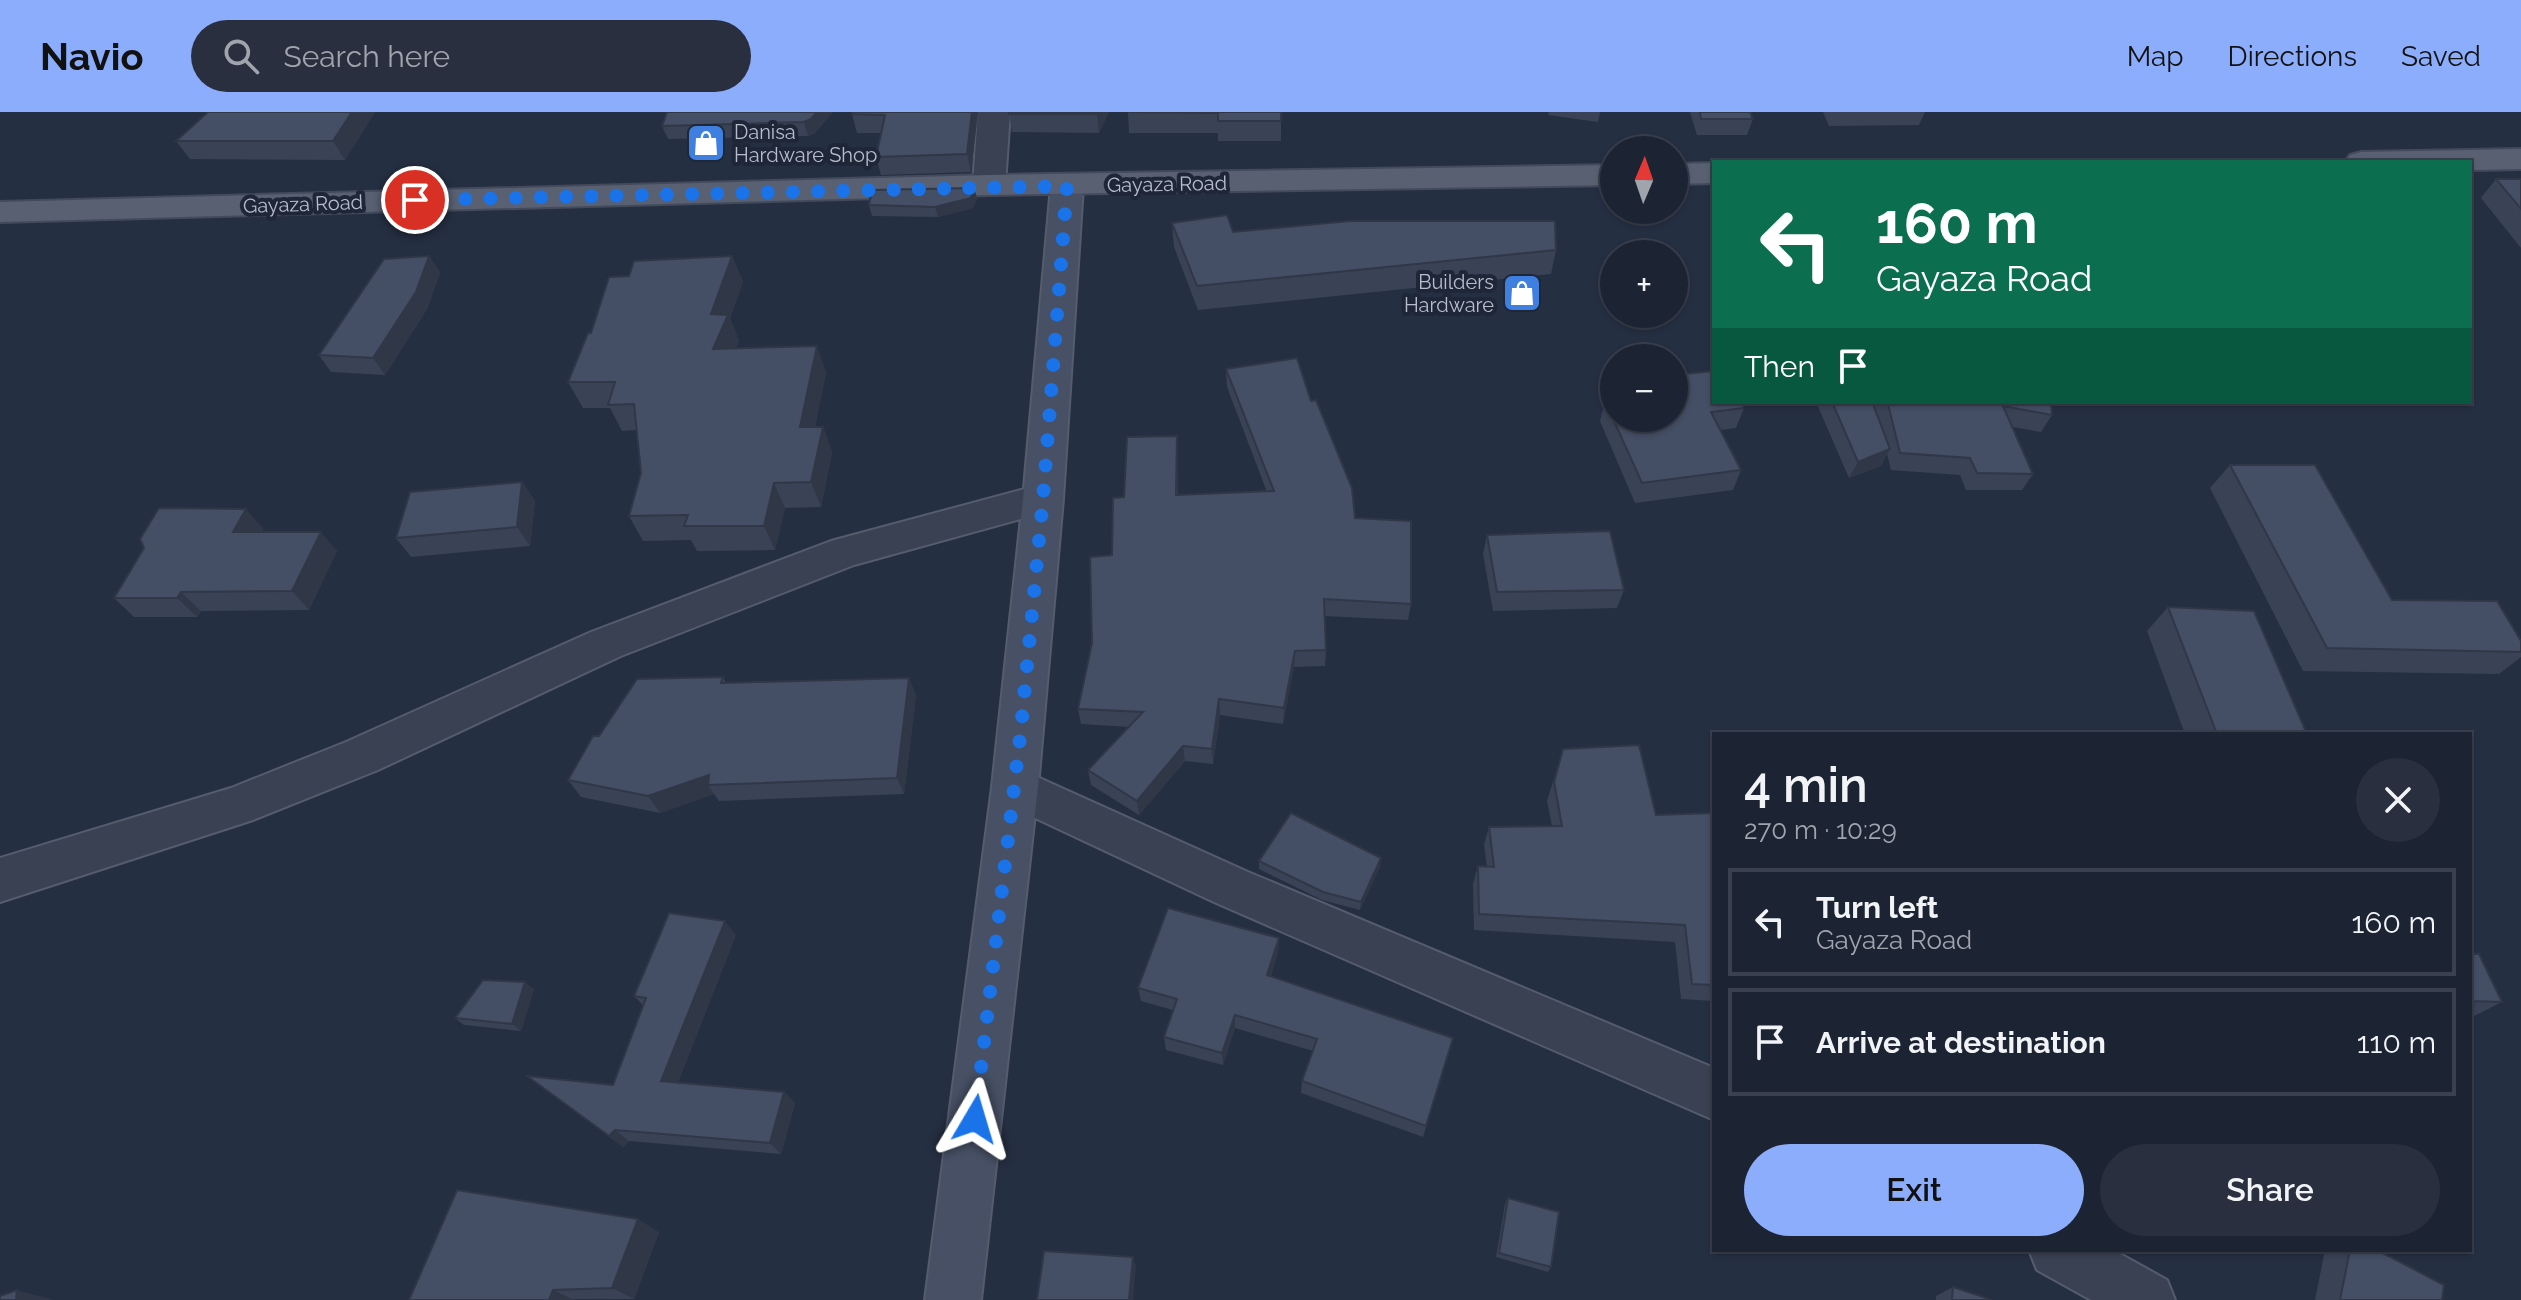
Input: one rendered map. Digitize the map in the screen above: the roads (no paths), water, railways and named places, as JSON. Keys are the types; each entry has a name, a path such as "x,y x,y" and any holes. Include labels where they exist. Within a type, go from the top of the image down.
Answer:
{"main road":[{"path":"2468,160 2521,159"},
{"path":"1688,174 1712,173"},
{"name":"Gayaza Road","path":"0,212 989,185 1600,175"}],"street":[{"path":"989,185 994,112"},
{"path":"953,1300 1015,787 1043,499 1067,186"},
{"path":"0,880 237,806 362,756 606,644 845,552 1043,499"},
{"path":"1015,787 1231,887 1712,1093"},
{"path":"2061,1252 2147,1300"}],"place":[{"name":"Danisa Hardware Shop","path":"706,143"},
{"name":"Builders Hardware","path":"1522,293"}]}
